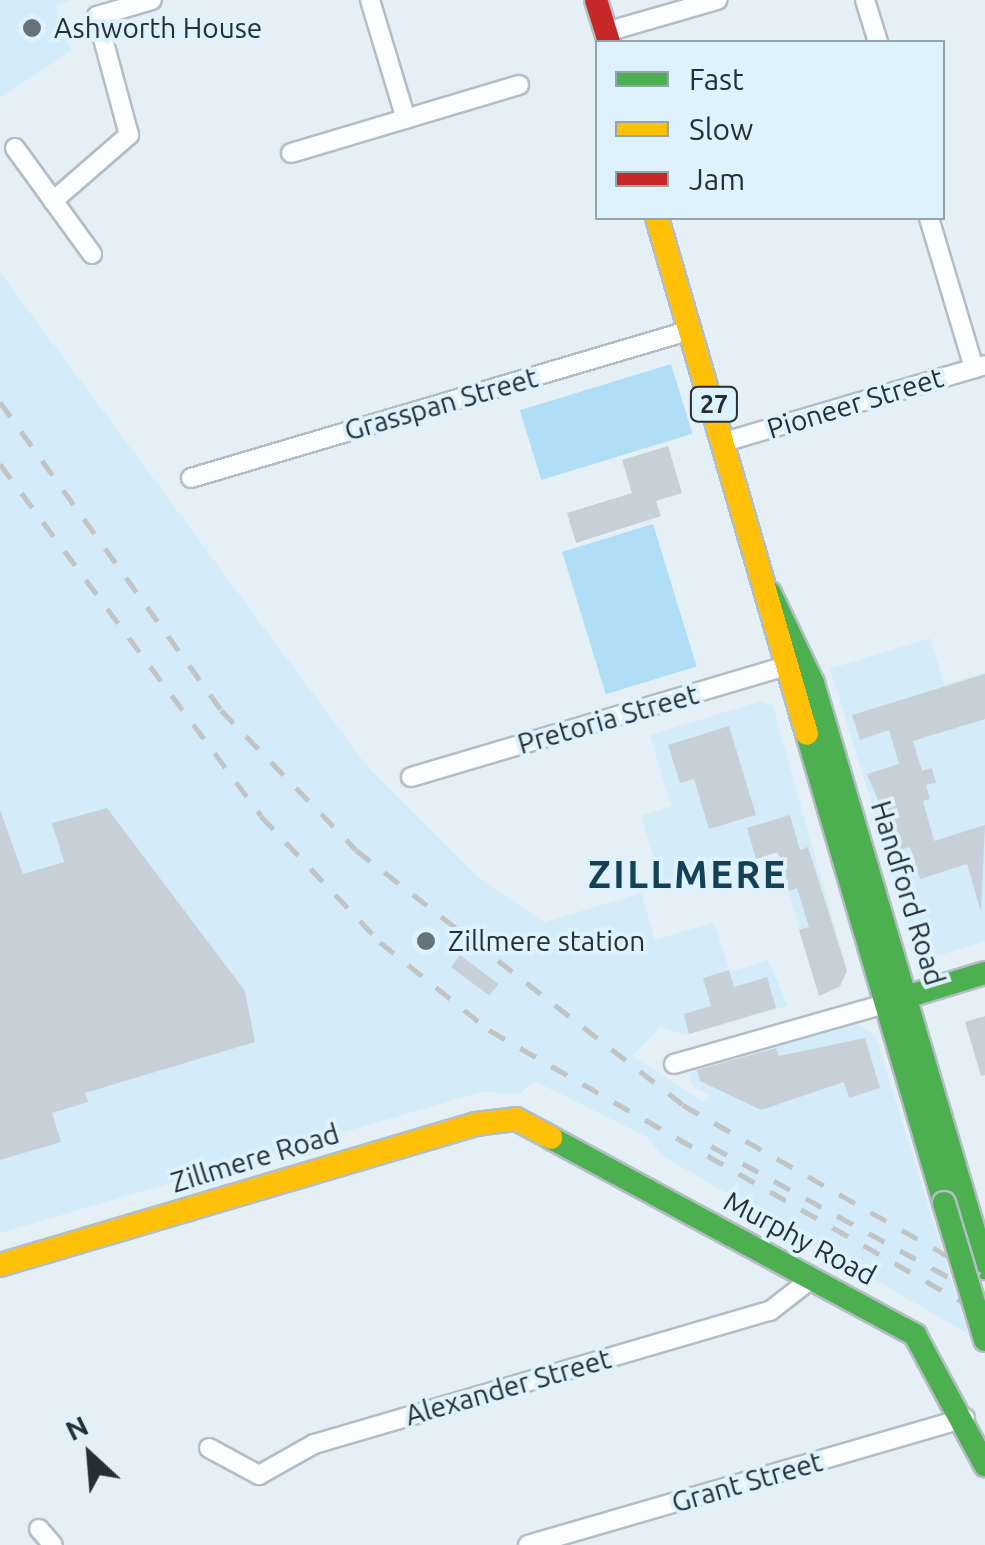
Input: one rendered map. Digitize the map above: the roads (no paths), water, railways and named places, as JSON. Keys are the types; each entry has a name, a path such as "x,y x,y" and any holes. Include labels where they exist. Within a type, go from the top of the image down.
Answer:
{"main road":[{"path":"596,0 607,37"},
{"name":"Handford Road","path":"658,220 769,592 985,1268"},
{"path":"897,1000 985,973"},
{"name":"Handford Road","path":"897,1000 944,1203 985,1340"},
{"name":"Zillmere Road","path":"0,1264 476,1124 528,1122"},
{"name":"Murphy Road","path":"528,1122 916,1335 965,1418 985,1465"}],"street":[{"path":"53,200 129,134 97,16 152,0"},
{"path":"370,0 406,119"},
{"path":"607,37 716,0"},
{"path":"865,0 877,40"},
{"path":"291,154 519,85"},
{"path":"15,148 92,254"},
{"path":"930,220 979,367"},
{"name":"Grasspan Street","path":"191,478 691,330"},
{"name":"Pioneer Street","path":"724,442 979,367"},
{"name":"Pretoria Street","path":"411,777 794,663"},
{"path":"674,1064 897,1000"},
{"name":"Alexander Street","path":"209,1448 260,1474 314,1444 770,1310 810,1280"},
{"name":"Grant Street","path":"528,1545 965,1418"},
{"path":"39,1528 52,1545"}],"railway":[{"path":"0,402 221,710 356,850 683,1105 985,1277"},
{"path":"0,464 261,816 380,942 489,1030 985,1315"},
{"path":"711,1146 985,1297"}],"place":[{"name":"Ashworth House","path":"32,28"},
{"name":"Zillmere station","path":"426,941"}],"district":[{"name":"ZILLMERE","path":"688,875"}]}
